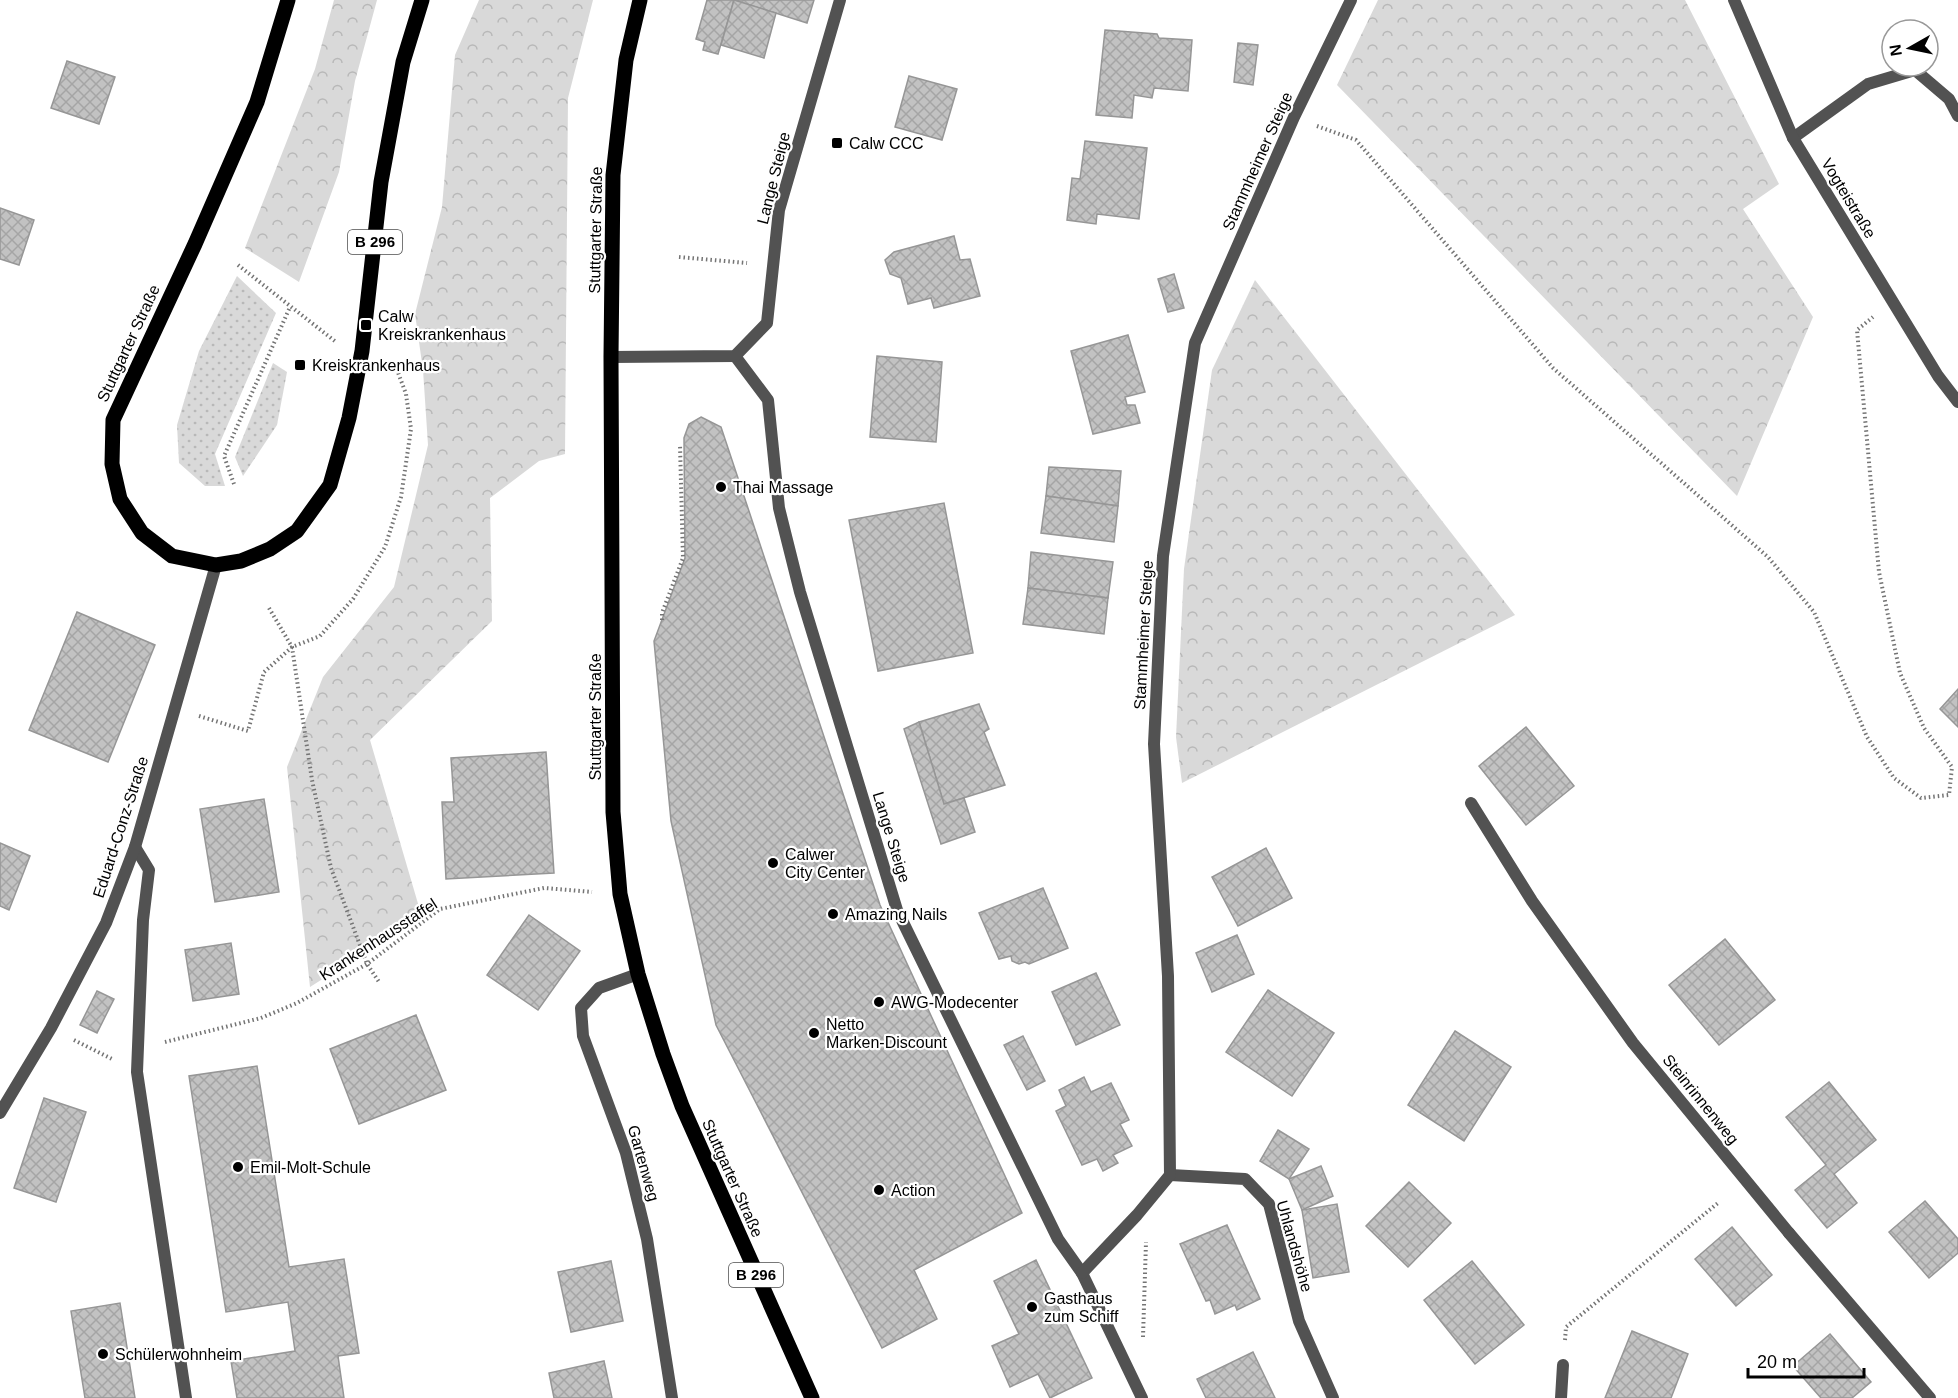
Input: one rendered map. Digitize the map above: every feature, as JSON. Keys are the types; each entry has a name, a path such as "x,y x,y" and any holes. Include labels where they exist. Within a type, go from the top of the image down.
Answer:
{"main road":[{"name":"Stuttgarter Straße","path":"288,0 257,102 113,420 112,464 120,500 142,532 172,556 216,565 241,561 270,549 297,531 330,485 349,418 360,361 381,182 403,62 422,0"},
{"name":"Stuttgarter Straße","path":"640,0 626,60 613,175 611,357 613,812 620,894 638,974 682,1106 812,1398"}],"street":[{"name":"Lange Steige","path":"840,0 779,210 767,323 735,356 768,399 779,508 798,582 897,910 1058,1239 1082,1273 1142,1398"},
{"name":"Stammheimer Steige","path":"1170,1175 1168,976 1154,744 1163,556 1195,343 1293,117 1351,0"},
{"name":"Vogteistraße","path":"1734,0 1793,138 1938,376 1958,402"},
{"path":"1793,138 1868,84 1915,70 1949,99 1958,116"},
{"path":"611,357 735,356"},
{"name":"Eduard-Conz-Straße","path":"0,1113 51,1028 106,922 135,847 216,565"},
{"name":"Steinrinnenweg","path":"1471,803 1532,901 1633,1043 1789,1233 1930,1398"},
{"path":"135,847 149,870 143,920 137,1072 186,1398"},
{"name":"Gartenweg","path":"638,974 599,988 581,1008 583,1036 627,1153 647,1239 672,1398"},
{"path":"1082,1273 1137,1215 1170,1175"},
{"name":"Uhlandshöhe","path":"1170,1175 1245,1179 1269,1203 1299,1321 1333,1398"},
{"path":"1561,1398 1563,1365"}],"path":[{"path":"1293,117 1356,140 1553,368 1768,557 1814,612 1872,745 1894,778 1921,798 1949,795 1952,767 1924,728 1900,673 1879,572 1857,330 1892,302"},
{"path":"679,257 772,266"},
{"path":"206,718 248,731 264,672 291,646 320,636 353,599 385,547 401,497 411,429 406,394 396,367 360,361 238,265"},
{"path":"234,484 224,456 290,307"},
{"path":"662,620 662,613 683,558 680,445"},
{"path":"269,608 291,646 312,780 330,868 367,964 379,982"},
{"name":"Krankenhausstaffel","path":"157,1044 261,1018 297,1004 367,964 440,909 544,888 620,894"},
{"path":"51,1028 137,1072"},
{"path":"1563,1365 1566,1327 1718,1203"},
{"path":"1119,1350 1143,1337 1147,1228 1137,1215"}],"green space":[{"path":"334,0 377,0 355,81 339,172 299,282 245,248 315,69"},
{"path":"479,0 593,0 568,98 565,454 539,461 490,498 492,621 370,740 419,907 376,945 310,987 287,767 323,677 394,587 428,445 423,370 415,314 442,207 455,55"},
{"path":"1378,0 1685,0 1779,184 1743,209 1813,317 1737,496 1337,85"},
{"path":"237,276 276,313 215,454 225,486 205,486 179,463 177,425 199,351"},
{"path":"1255,280 1515,615 1182,783 1176,737 1184,569 1212,370"},
{"path":"273,363 287,372 277,425 243,476 235,457"}],"building":[{"path":"707,0 734,0 718,54 703,50 705,42 696,39"},
{"path":"734,0 814,0 807,23"},
{"path":"734,0 776,13 764,58 721,45"},
{"path":"1105,30 1157,34 1159,38 1192,40 1188,91 1154,88 1152,98 1134,95 1132,118 1096,115"},
{"path":"1238,43 1258,45 1253,85 1234,82"},
{"path":"67,61 115,77 99,124 51,108"},
{"path":"909,76 957,89 942,140 895,127"},
{"path":"1085,141 1147,148 1139,219 1097,214 1096,224 1067,220 1072,178 1080,179"},
{"path":"0,208 34,220 19,265 0,259"},
{"path":"954,236 960,260 970,259 980,296 934,308 931,298 908,304 901,278 890,274 885,260 894,252"},
{"path":"1174,274 1184,308 1168,312 1158,279"},
{"path":"1128,335 1145,392 1125,397 1127,405 1135,405 1140,423 1093,434 1071,351"},
{"path":"877,356 942,362 936,442 870,437"},
{"name":"Calwer City Center","path":"701,417 721,427 880,905 1022,1213 914,1270 937,1319 882,1348 716,1025 671,821 654,641 685,558 684,438 689,424"},
{"path":"1049,467 1121,471 1118,506 1046,496"},
{"path":"1046,496 1118,506 1114,542 1041,533"},
{"path":"944,503 973,653 878,671 849,520"},
{"path":"1031,552 1113,562 1108,598 1028,588"},
{"path":"1028,588 1108,598 1104,634 1023,624"},
{"path":"77,612 155,645 108,762 29,730"},
{"path":"1958,689 1958,727 1940,709"},
{"path":"979,704 989,729 984,732 1005,785 944,804 919,722"},
{"path":"919,722 944,804 964,798 975,832 941,844 904,729"},
{"path":"1526,727 1574,786 1526,825 1479,766"},
{"path":"546,752 554,873 446,879 442,802 454,802 451,758"},
{"path":"264,799 279,892 215,902 200,809"},
{"path":"0,843 30,856 9,910 0,906"},
{"path":"1266,848 1292,898 1238,926 1212,877"},
{"path":"1043,888 1068,948 1029,964 1012,961 1011,956 999,959 979,913"},
{"path":"529,915 580,951 538,1010 487,975"},
{"path":"1237,935 1254,974 1212,992 1196,953"},
{"path":"1725,939 1775,1000 1719,1045 1669,985"},
{"path":"231,943 239,994 193,1001 185,950"},
{"path":"1096,973 1120,1025 1076,1045 1052,992"},
{"path":"1268,990 1334,1033 1292,1096 1226,1052"},
{"path":"97,991 114,999 97,1033 80,1025"},
{"path":"416,1015 446,1090 359,1124 330,1049"},
{"path":"1455,1031 1511,1067 1464,1141 1408,1105"},
{"path":"1023,1036 1045,1081 1027,1090 1004,1045"},
{"name":"Emil-Molt-Schule","path":"257,1066 289,1267 344,1259 359,1353 338,1356 344,1398 237,1398 231,1361 295,1351 288,1302 226,1312 189,1076"},
{"path":"1084,1077 1091,1092 1111,1083 1129,1120 1120,1124 1132,1146 1113,1155 1118,1163 1103,1171 1097,1159 1082,1165 1056,1111 1066,1106 1059,1090"},
{"path":"1829,1082 1876,1140 1834,1174 1857,1203 1827,1228 1795,1190 1826,1165 1786,1117"},
{"path":"44,1098 86,1112 56,1202 14,1188"},
{"path":"1278,1130 1309,1149 1289,1179 1260,1161"},
{"path":"1321,1166 1333,1196 1302,1210 1289,1179"},
{"path":"1409,1182 1451,1223 1408,1267 1366,1226"},
{"path":"1925,1201 1958,1239 1958,1253 1929,1278 1889,1232"},
{"path":"1337,1204 1349,1272 1313,1278 1302,1210"},
{"path":"1227,1225 1260,1299 1237,1310 1235,1305 1215,1314 1210,1300 1206,1301 1180,1244"},
{"path":"1732,1227 1772,1275 1736,1306 1695,1259"},
{"name":"Gasthaus zum Schiff","path":"1036,1260 1092,1378 1050,1398 1038,1374 1010,1387 992,1346 1019,1334 994,1281"},
{"path":"611,1261 623,1321 571,1332 558,1272"},
{"path":"1472,1261 1524,1325 1475,1364 1424,1300"},
{"name":"Schülerwohnheim","path":"120,1303 135,1398 85,1398 71,1311"},
{"path":"1632,1331 1688,1354 1671,1398 1605,1398"},
{"path":"1830,1334 1871,1382 1852,1398 1821,1398 1793,1366"},
{"path":"1253,1352 1275,1398 1206,1398 1197,1379"},
{"path":"604,1361 612,1398 554,1398 549,1373"}],"place":[{"name":"Calw CCC","path":"837,143"},
{"name":"Calw Kreiskrankenhaus","path":"366,325"},
{"name":"Kreiskrankenhaus","path":"300,365"},
{"name":"Thai Massage","path":"721,487"},
{"name":"Calwer City Center","path":"773,863"},
{"name":"Amazing Nails","path":"833,914"},
{"name":"AWG-Modecenter","path":"879,1002"},
{"name":"Netto Marken-Discount","path":"814,1033"},
{"name":"Emil-Molt-Schule","path":"238,1167"},
{"name":"Action","path":"879,1190"},
{"name":"Gasthaus zum Schiff","path":"1032,1307"},
{"name":"Schülerwohnheim","path":"103,1354"}]}
